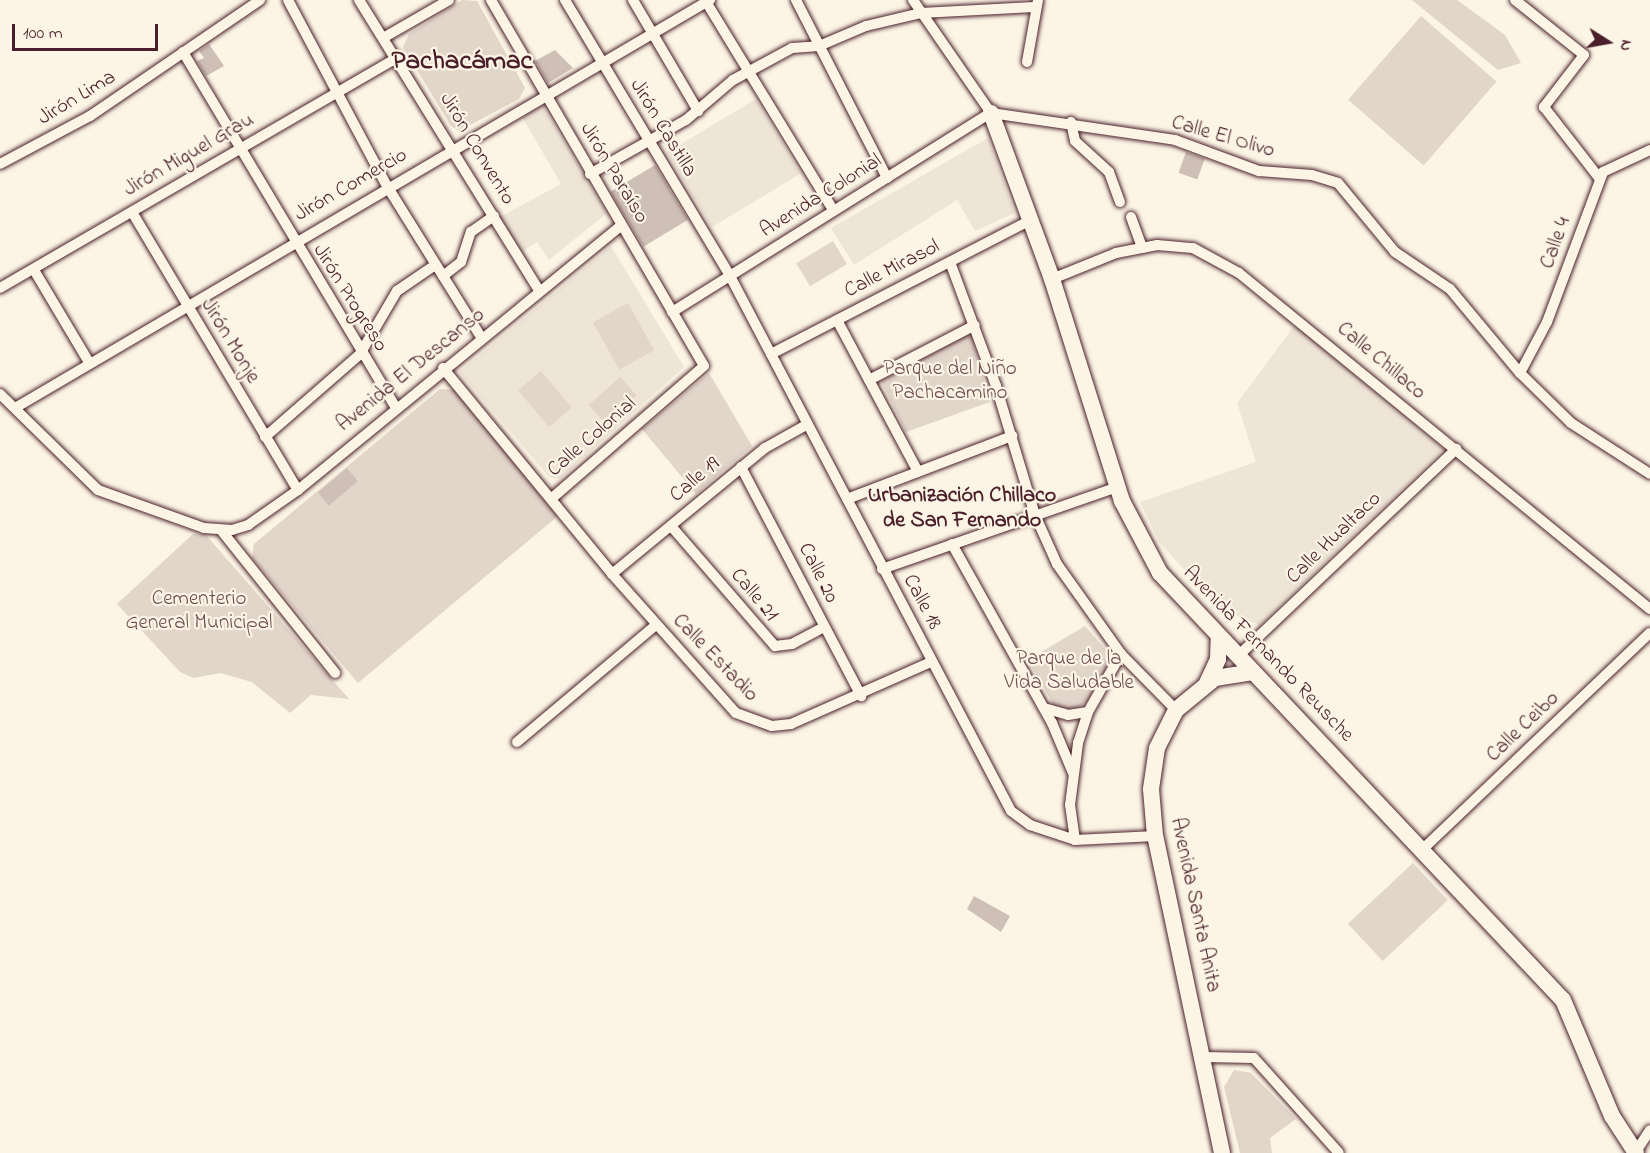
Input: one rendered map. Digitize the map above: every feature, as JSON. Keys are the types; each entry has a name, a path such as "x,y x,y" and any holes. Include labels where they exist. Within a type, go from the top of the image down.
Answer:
{"street":[{"name":"Jirón Lima","path":"0,164 90,116 260,0"},
{"path":"288,0 339,91 387,186 481,337"},
{"name":"Jirón Convento","path":"359,0 398,57 539,290"},
{"path":"383,38 449,0"},
{"name":"Jirón Paraíso","path":"491,0 590,174 704,366"},
{"name":"Jirón Castilla","path":"565,0 646,139 730,276"},
{"path":"633,0 698,111"},
{"path":"796,0 887,178"},
{"path":"913,0 992,113"},
{"path":"1515,0 1584,55 1544,107 1600,179"},
{"path":"707,1 834,211"},
{"name":"Jirón Comercio","path":"15,408 292,242 454,149 600,60 707,1"},
{"path":"590,174 646,139 698,111 749,72 792,48 819,46 866,26 921,13 1036,3 1027,62"},
{"name":"Jirón Progreso","path":"183,52 292,242 360,354 395,406"},
{"name":"Jirón Miguel Grau","path":"0,288 398,57"},
{"name":"Calle El Olivo","path":"992,113 1071,122 1194,145 1252,170 1312,175 1338,183 1395,252 1450,289 1520,374 1571,423 1650,474"},
{"name":"Avenida Colonial","path":"672,312 992,113"},
{"name":"Avenida Fernando Reusche","path":"992,113 1052,279 1117,487 1160,573 1423,849 1563,1000 1612,1116 1636,1153"},
{"path":"1071,122 1075,141 1109,172 1120,202"},
{"name":"Calle 4","path":"1520,374 1546,322 1600,179 1623,160 1650,150"},
{"name":"Jirón Monje","path":"132,212 298,490"},
{"path":"443,276 460,262 471,232 494,216"},
{"path":"1131,217 1142,248"},
{"name":"Calle Mirasol","path":"771,354 1031,220"},
{"name":"Avenida El Descanso","path":"221,531 248,525 298,490 395,406 621,226"},
{"name":"Calle Chillaco","path":"1052,279 1142,248 1194,248 1239,273 1650,609"},
{"path":"950,262 975,325 1012,436 1035,515 1071,588 1121,654 1176,710"},
{"path":"265,437 360,354 397,291 435,265"},
{"path":"34,270 90,364"},
{"name":"Calle 18","path":"730,276 1011,811 1030,825 1075,840 1155,836"},
{"path":"837,320 918,472"},
{"path":"869,380 975,325"},
{"name":"Calle Colonial","path":"443,368 552,498 704,366"},
{"path":"0,394 98,490 221,531 335,673"},
{"name":"Calle 19","path":"612,574 741,467 808,424"},
{"path":"847,499 1012,436"},
{"name":"Calle Hualtaco","path":"1238,656 1456,449"},
{"name":"Calle 20","path":"741,467 861,696"},
{"path":"882,569 1117,487"},
{"name":"Calle Estadio","path":"552,498 612,574 656,624 736,713 748,719 791,724 861,696 932,662"},
{"name":"Calle 21","path":"671,526 775,646 792,644 824,627"},
{"path":"952,544 1044,708 1073,773"},
{"path":"517,742 656,624"},
{"name":"Calle Ceibo","path":"1423,849 1650,633"},
{"name":"Avenida Santa Anita","path":"1219,636 1218,659 1207,683 1176,710 1152,768 1155,836 1204,1057 1222,1153"},
{"path":"1075,840 1073,773 1088,712 1121,654"},
{"name":"Avenida Santa Anita","path":"1207,683 1253,672"},
{"path":"1044,708 1068,715 1088,712"},
{"path":"1204,1057 1254,1058 1340,1153"},
{"path":"1636,1153 1650,1130"}],"shaded area":[{"path":"756,99 801,174 712,227 667,153"},
{"path":"541,103 607,213 549,260 537,242 520,253 498,218 561,184 521,115"},
{"path":"988,138 1015,213 975,231 957,200 854,265 831,228"},
{"path":"611,246 684,367 560,479 550,478 459,372"},
{"path":"1295,325 1444,449 1260,625 1221,610 1159,542 1140,502 1256,462 1237,403"}],"green space":[{"path":"462,0 477,1 525,88 519,99 459,131 451,126 403,47 409,34"},
{"path":"1412,0 1457,0 1505,35 1521,63 1498,70"},
{"path":"1421,16 1496,82 1424,165 1348,100"},
{"path":"833,241 847,264 810,286 796,263"},
{"path":"628,303 654,350 619,370 593,322"},
{"name":"Parque del Niño Pachacamino","path":"967,335 972,337 990,402 906,432 881,381"},
{"path":"541,371 572,408 549,427 518,390"},
{"path":"709,373 752,446 696,494 642,429"},
{"path":"620,377 637,396 606,424 589,405"},
{"path":"440,389 454,390 558,516 358,683 252,558 254,544"},
{"name":"Cementerio General Municipal","path":"193,534 205,534 349,699 311,695 290,713 252,682 220,673 194,678 180,672 117,604"},
{"name":"Parque de la Vida Saludable","path":"1085,626 1112,657 1087,702 1070,712 1054,706 1028,660"},
{"path":"1413,863 1448,900 1383,961 1348,924"},
{"path":"1234,1070 1251,1073 1296,1119 1270,1138 1272,1153 1240,1153 1224,1087"}],"building":[{"path":"209,44 224,66 206,76 197,61 204,58 199,51"},
{"path":"555,50 573,68 548,83 535,61"},
{"path":"1186,152 1205,159 1197,180 1178,173"},
{"path":"655,165 688,220 643,247 610,192"},
{"path":"347,468 358,481 329,505 318,492"},
{"path":"974,896 1010,916 1001,932 967,909"}],"district":[{"name":"Pachacámac","path":"462,62"},
{"name":"Urbanización Chillaco de San Fernando","path":"962,508"}]}
